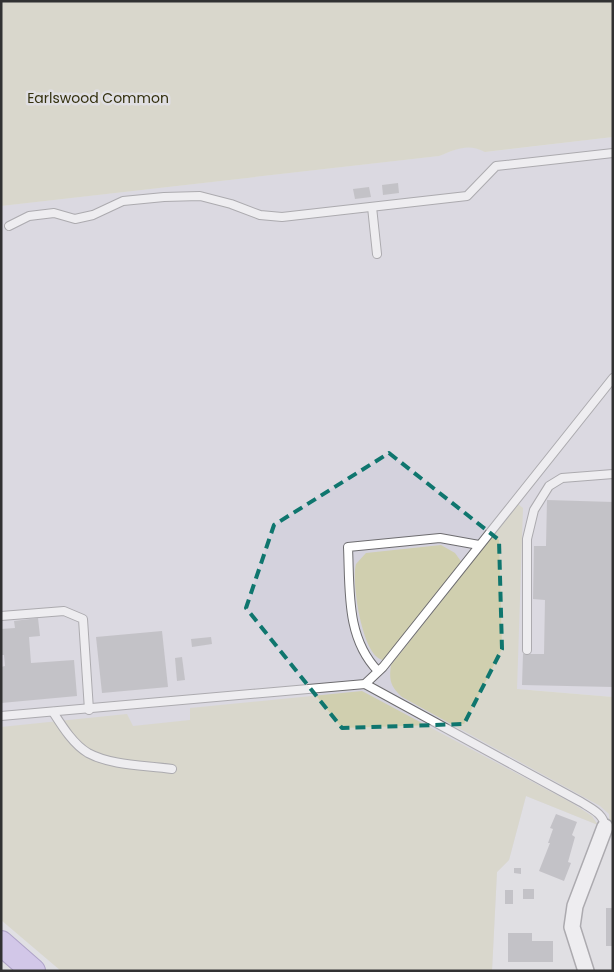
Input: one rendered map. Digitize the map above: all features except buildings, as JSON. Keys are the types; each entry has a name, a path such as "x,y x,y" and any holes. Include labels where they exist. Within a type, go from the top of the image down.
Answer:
{"main road":[{"path":"1,943 33,971"}],"street":[{"path":"586,971 572,927 575,906 605,828"}],"lane":[{"path":"9,226 30,216 54,213 76,219 93,215 123,201 164,197 200,196 231,204 260,215 282,217 468,196 496,166 613,153"},
{"path":"372,207 377,254"},
{"path":"365,684 378,671 613,378"},
{"path":"527,650 527,539 534,510 549,486 562,478 613,474"},
{"path":"378,671 368,661 351,617 348,547 440,538 479,546"},
{"path":"1,616 64,611 83,619 89,710"},
{"path":"1,716 89,710 365,684 581,802 604,820 605,828"},
{"path":"53,712 68,734 88,753 111,760 172,769"}],"highlighted area":[{"path":"389,453 499,540 502,649 464,724 342,728 246,608 274,525"}],"shaded area":[{"path":"613,137 613,697 531,690 613,749 613,831 526,796 509,860 497,872 492,971 1,877 1,206 439,156 459,148 475,146 486,152"}],"green space":[{"name":"Earlswood Common","path":"1,1 613,1 613,137 485,152 468,147 439,156 1,206"},
{"path":"518,504 523,508 517,689 613,697 613,831 610,830 609,814 600,806 402,697 391,682 391,665"},
{"path":"441,545 455,553 465,567 384,660 376,657 364,634 360,618 355,586 356,564 366,553"},
{"path":"362,691 572,803 592,816 598,825 526,796 509,860 497,872 492,971 61,971 1,920 1,727 127,714 133,726 190,720 190,708"}]}
